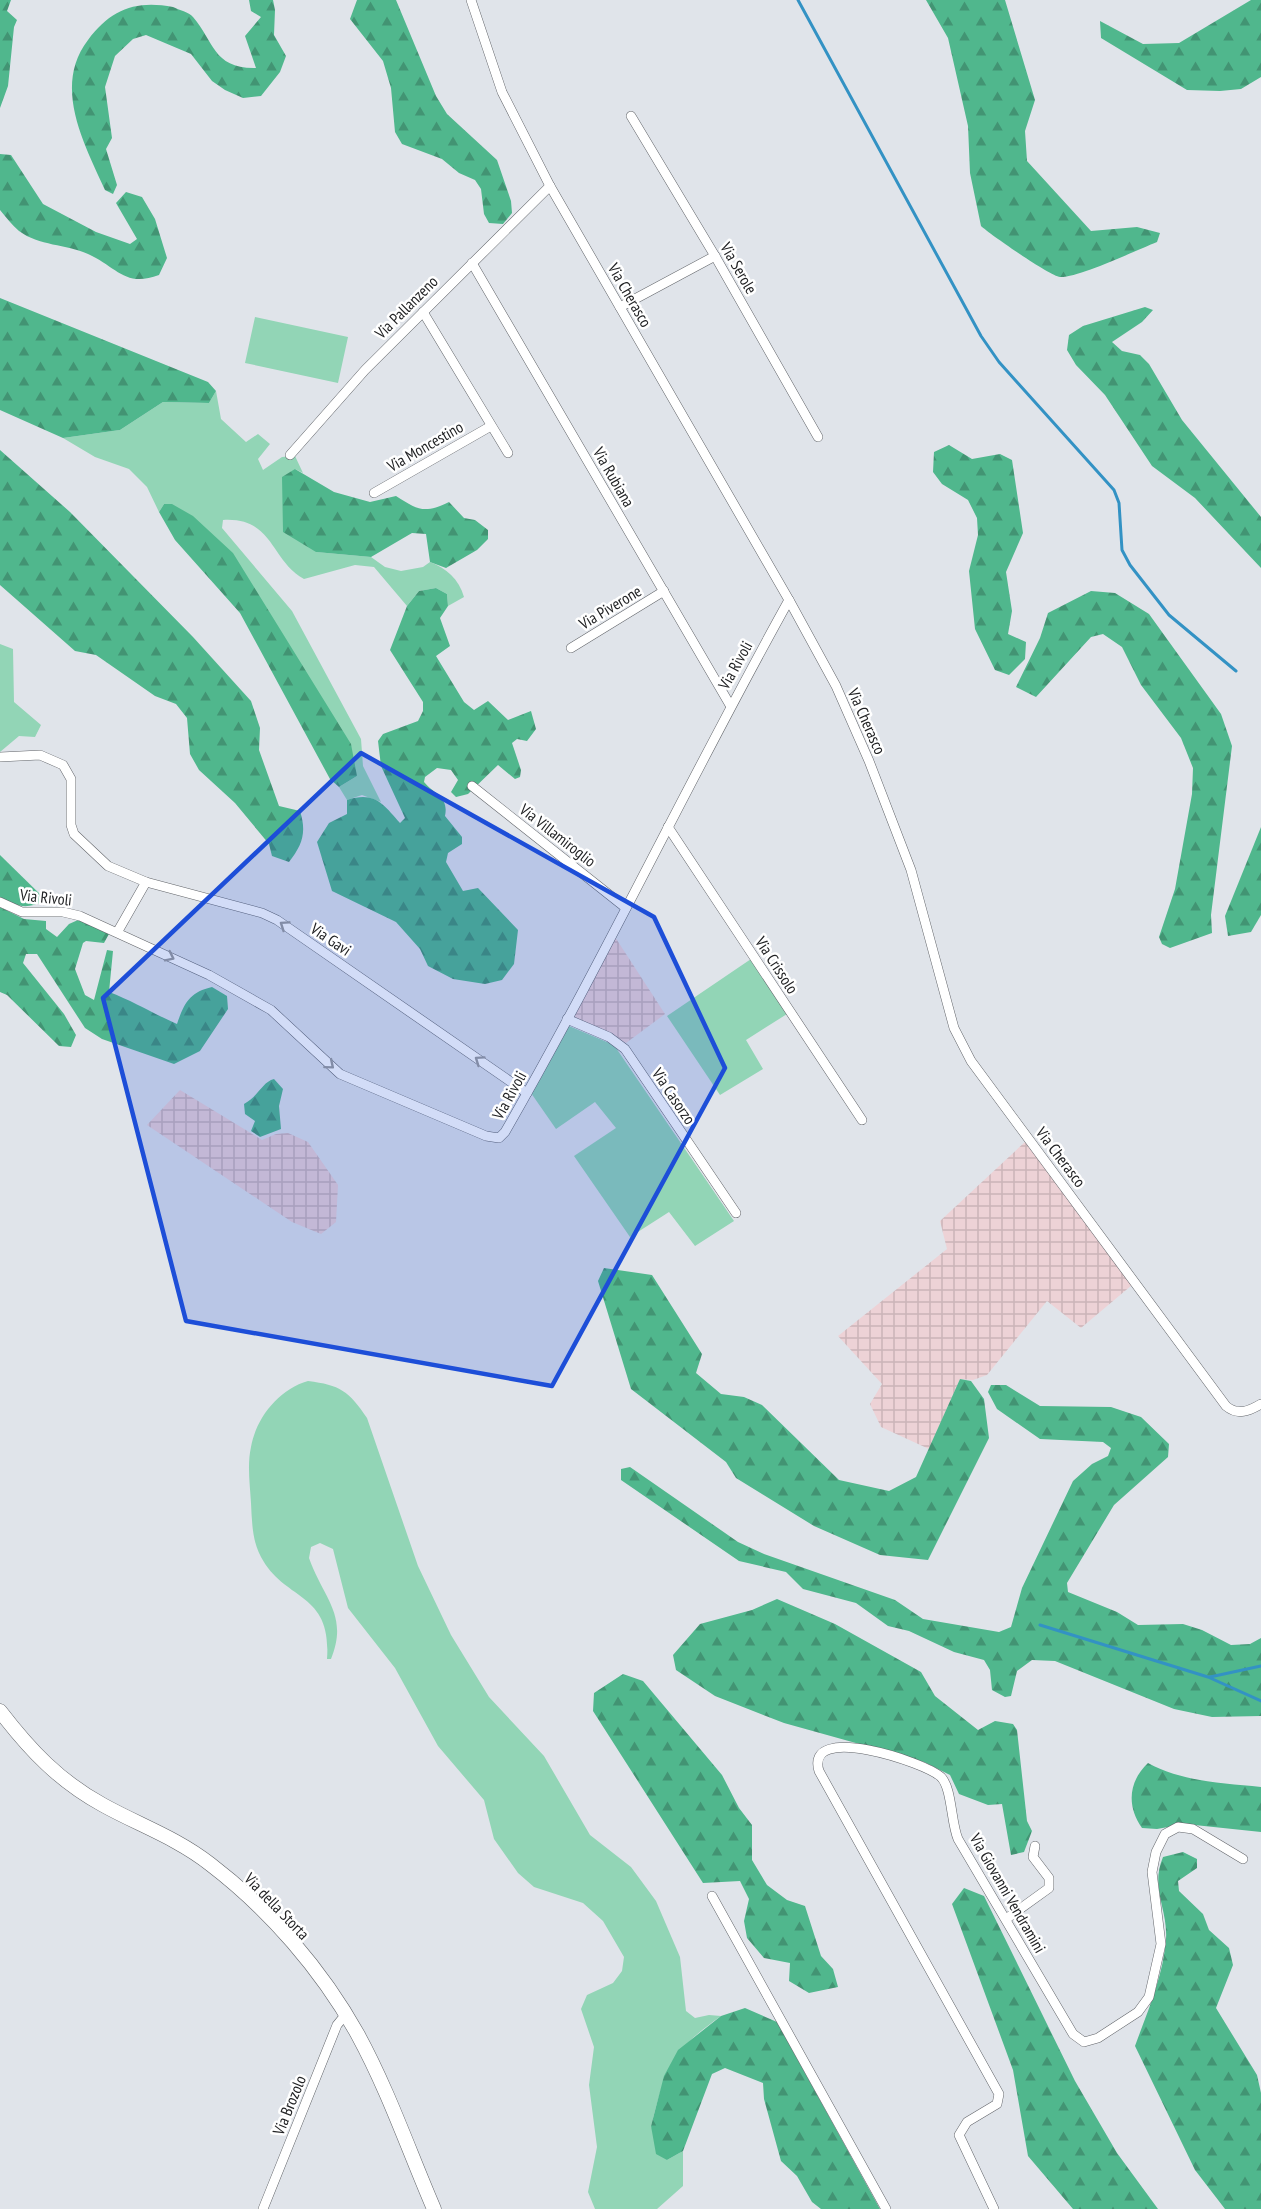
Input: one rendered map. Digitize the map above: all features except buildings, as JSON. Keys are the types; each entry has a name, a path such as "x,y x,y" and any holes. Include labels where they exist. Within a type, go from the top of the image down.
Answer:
{"main road":[{"name":"Via della Storta","path":"0,1711 28,1749 61,1779 104,1806 179,1843 209,1863 236,1886 312,1966 346,2014 370,2060 434,2209"}],"street":[{"name":"Via Cherasco","path":"471,0 502,92 550,186 789,600 836,686 869,761 911,870 954,1028 971,1061 1226,1406 1232,1410 1244,1412 1261,1404"},
{"name":"Via Serole","path":"631,116 715,256 818,437"},
{"name":"Via Pallanzeno","path":"290,455 355,381 550,186"},
{"path":"620,307 715,256"},
{"name":"Via Rubiana","path":"472,263 730,705"},
{"path":"423,312 508,453"},
{"name":"Via Moncestino","path":"374,492 491,426"},
{"name":"Via Piverone","path":"571,648 664,591"},
{"name":"Via Rivoli","path":"0,902 22,912 71,913 118,931 261,1003 340,1074 496,1139 504,1134 527,1093 626,908 730,705 789,600"},
{"name":"Via Gavi","path":"0,757 40,755 63,765 71,779 71,825 74,834 102,862 146,882 270,916 527,1093"},
{"name":"Via Villamiroglio","path":"472,786 626,908"},
{"name":"Via Crissolo","path":"668,827 862,1120"},
{"path":"118,931 146,882"},
{"name":"Via Casorzo","path":"567,1019 609,1037 625,1049 736,1213"},
{"name":"Via Giovanni Vendramini","path":"994,2209 959,2135 967,2122 997,2104 999,2094 819,1771 818,1763 822,1756 838,1748 863,1747 920,1766 939,1775 946,1785 952,1823 958,1839 1073,2034 1084,2042 1090,2041 1138,2012 1152,1992 1161,1938 1152,1872 1156,1852 1165,1834 1178,1827 1192,1829 1243,1859"},
{"path":"1006,1919 1049,1888 1049,1878 1033,1857 1035,1846"},
{"path":"712,1896 886,2209"},
{"name":"Via Brozolo","path":"263,2209 337,2025 346,2014"}],"highlighted area":[{"path":"361,753 654,917 725,1068 552,1386 186,1321 103,998"}],"shaded area":[{"path":"615,937 665,1014 626,1043 573,1018"},
{"path":"180,1090 262,1140 276,1134 288,1133 308,1142 338,1185 336,1222 321,1234 292,1222 147,1125"},
{"path":"1026,1141 1132,1285 1081,1328 1047,1301 987,1375 973,1380 960,1379 929,1449 881,1427 870,1404 882,1384 838,1336 947,1249 940,1221"}],"green space":[{"path":"0,0 11,0 7,11 17,20 14,27 8,86 0,108"},
{"path":"249,0 273,0 274,35 286,56 280,72 261,96 243,98 225,90 212,81 191,54 146,35 133,39 115,56 105,87 112,138 106,149 117,185 113,194 105,190 81,135 72,96 73,77 78,58 88,40 106,21 125,9 147,5 173,7 193,17 223,59 242,67 256,68 245,36 261,17 251,11"},
{"path":"357,0 396,0 436,96 447,114 497,160 511,201 512,213 503,224 489,223 484,214 481,189 475,180 459,173 442,159 402,144 395,132 391,88 383,61 350,19"},
{"path":"926,0 1005,0 1035,100 1025,131 1027,161 1091,231 1137,227 1160,233 1157,242 1080,273 1060,277 1033,263 981,226 970,173 968,126 948,38"},
{"path":"1251,0 1261,0 1261,77 1241,89 1187,90 1101,38 1100,21 1143,44 1179,43"},
{"path":"0,154 11,155 43,204 96,232 130,244 137,239 116,203 126,192 142,197 155,219 167,258 159,275 138,279 129,277 88,254 35,240 19,231 0,210"},
{"path":"0,298 208,382 216,391 209,403 163,402 120,430 63,438 0,410"},
{"path":"1145,307 1153,310 1142,322 1112,342 1122,351 1140,355 1149,364 1182,420 1261,517 1261,568 1195,498 1152,466 1105,395 1076,365 1067,350 1069,335 1083,326"},
{"path":"255,317 348,337 338,383 245,363"},
{"path":"216,391 221,419 246,442 258,434 270,444 258,459 263,470 282,457 295,456 303,473 295,469 316,552 371,557 385,567 401,571 423,567 430,562 451,575 462,591 464,597 448,606 447,594 436,588 419,591 407,606 374,567 355,565 304,579 284,561 262,532 240,521 223,520 222,528 292,611 361,739 363,766 381,802 362,795 347,800 339,787 357,776 164,504 159,512 147,487 129,469 95,457 63,438 120,430 163,402 209,403"},
{"path":"949,445 972,459 1000,454 1012,460 1023,533 1006,572 1012,611 1008,634 1026,642 1025,659 1009,675 995,670 975,629 969,571 978,535 977,518 968,500 942,484 933,472 934,452"},
{"path":"0,450 70,512 193,637 251,701 260,728 259,750 279,806 300,811 302,819 302,838 289,862 272,856 269,844 235,803 199,770 190,754 187,718 176,704 155,696 96,655 75,651 0,585"},
{"path":"295,469 334,492 370,502 396,496 410,505 427,509 449,502 464,518 475,520 488,530 488,539 477,550 446,568 430,562 426,534 412,533 371,557 316,552 283,532 282,477"},
{"path":"164,504 172,504 193,516 233,553 351,744 357,776 339,787 330,779 240,613 175,540 159,512"},
{"path":"436,588 447,594 448,606 440,618 450,646 436,656 464,702 474,710 488,701 508,720 531,711 536,729 527,741 517,739 512,743 521,770 520,777 515,779 498,765 468,794 456,797 451,792 458,780 451,770 437,768 425,777 424,782 443,800 445,816 462,837 462,844 448,853 446,862 463,891 478,888 518,930 514,964 502,980 485,984 453,979 428,966 420,949 396,922 332,891 317,842 329,823 347,814 347,800 372,798 383,805 400,823 405,818 381,766 378,741 383,734 418,721 423,711 423,702 390,650 407,606 419,591"},
{"path":"1091,591 1115,593 1149,614 1221,714 1232,746 1211,915 1212,933 1170,948 1162,944 1159,937 1175,889 1192,794 1193,768 1181,738 1141,685 1122,647 1103,634 1091,637 1036,697 1016,687 1040,638 1048,613"},
{"path":"0,644 13,649 14,702 41,725 35,737 19,736 0,752"},
{"path":"1261,827 1261,915 1251,932 1228,936 1225,916"},
{"path":"0,855 46,900 22,906 0,897"},
{"path":"0,907 24,919 46,921 46,929 57,937 69,924 78,920 110,932 104,943 86,941 83,943 75,969 85,995 94,1000 107,950 113,951 109,992 177,1024 189,999 204,989 212,987 227,996 228,1009 200,1051 174,1064 102,1039 85,1028 37,954 26,954 23,963 64,1014 76,1035 71,1047 59,1046 7,995 0,992"},
{"path":"751,959 787,1014 746,1040 763,1069 720,1095 667,1016"},
{"path":"569,1026 614,1045 734,1221 695,1246 669,1212 630,1237 574,1156 616,1128 595,1102 556,1129 531,1093"},
{"path":"274,1079 283,1089 279,1106 281,1129 260,1137 251,1131 255,1121 245,1114 244,1104 253,1098 266,1083"},
{"path":"604,1268 652,1275 702,1354 696,1373 721,1394 744,1397 762,1405 839,1480 889,1491 916,1477 960,1379 971,1381 984,1399 989,1438 928,1560 880,1555 814,1526 736,1478 726,1462 631,1389 598,1281"},
{"path":"308,1381 336,1387 343,1391 355,1401 367,1418 418,1566 451,1635 489,1697 544,1756 590,1835 631,1867 656,1901 680,1957 686,2011 695,2018 709,2015 721,2016 690,2040 680,2051 672,2062 661,2089 651,2126 667,2160 683,2151 683,2186 657,2209 595,2209 588,2192 597,2147 589,2085 594,2047 581,2009 587,1995 613,1983 622,1971 624,1957 603,1921 583,1903 534,1887 518,1873 494,1839 484,1800 438,1746 395,1668 348,1608 333,1549 320,1543 311,1547 309,1558 336,1618 336,1644 331,1659 327,1659 327,1637 315,1609 271,1572 258,1551 253,1531 249,1475 254,1436 270,1406 297,1385"},
{"path":"991,1385 1006,1385 1040,1406 1111,1407 1141,1417 1169,1444 1168,1457 1114,1505 1067,1583 1068,1592 1117,1612 1138,1625 1183,1624 1202,1630 1231,1645 1250,1644 1261,1638 1261,1716 1212,1717 1174,1709 1055,1661 1032,1660 1017,1671 1011,1696 1005,1697 992,1690 990,1670 984,1660 954,1652 909,1631 888,1626 856,1603 803,1589 786,1572 739,1561 621,1480 621,1469 630,1467 738,1542 764,1554 895,1600 923,1619 999,1632 1011,1627 1022,1588 1073,1481 1092,1464 1108,1456 1111,1448 1103,1442 1040,1439 997,1409 988,1392"},
{"path":"777,1599 835,1624 921,1672 935,1696 978,1730 995,1721 1013,1724 1017,1730 1027,1821 1032,1831 1024,1852 1011,1855 1002,1804 988,1805 959,1794 950,1775 924,1762 784,1723 715,1696 676,1670 673,1655 700,1624 752,1610"},
{"path":"623,1674 643,1681 722,1775 739,1808 752,1825 752,1860 767,1885 787,1900 805,1906 821,1956 833,1969 838,1987 809,1993 789,1981 790,1963 764,1958 747,1938 744,1921 749,1899 740,1881 703,1883 593,1711 594,1693"},
{"path":"1148,1763 1189,1778 1261,1787 1261,1832 1185,1824 1157,1829 1142,1828 1134,1811 1132,1794 1137,1778"},
{"path":"1183,1852 1197,1859 1197,1868 1178,1881 1179,1891 1203,1914 1209,1930 1229,1948 1233,1965 1216,2008 1257,2075 1261,2093 1261,2209 1225,2209 1195,2170 1135,2046 1162,1967 1166,1939 1158,1879 1159,1868 1163,1857"},
{"path":"964,1888 984,1896 1075,2081 1117,2153 1158,2209 1073,2209 1028,2156 1013,2070 952,1904"},
{"path":"745,2008 777,2022 880,2209 821,2209 812,2202 797,2176 781,2161 764,2099 763,2083 725,2068 712,2074 683,2151 667,2160 656,2154 651,2126 664,2076 678,2050 721,2016"}],"waterway":[{"path":"798,0 981,336 999,362 1114,490 1119,503 1122,550 1130,565 1169,615 1236,671"},
{"path":"1040,1625 1208,1677 1261,1701"},
{"path":"1210,1677 1261,1666"}]}
